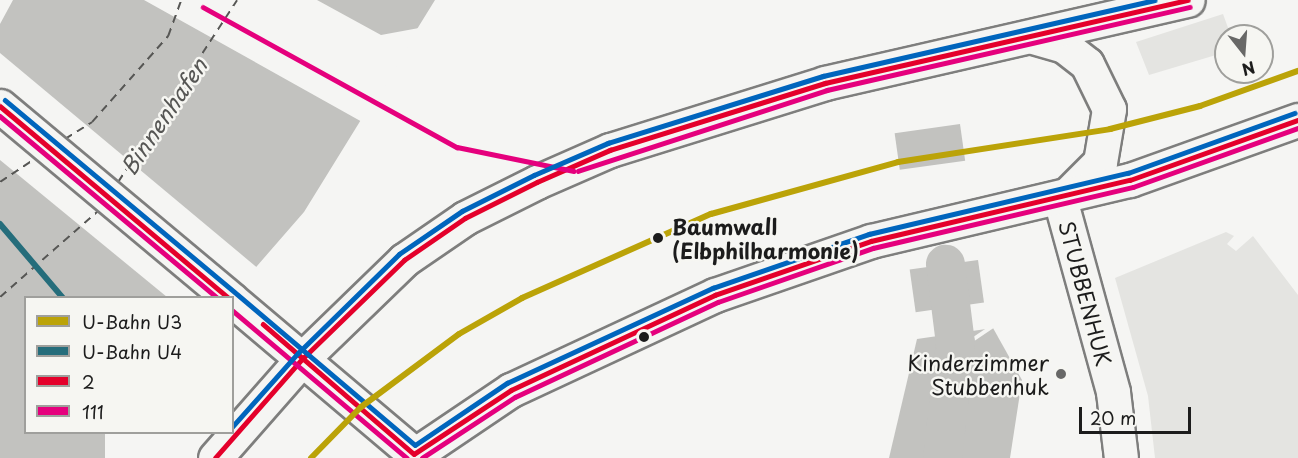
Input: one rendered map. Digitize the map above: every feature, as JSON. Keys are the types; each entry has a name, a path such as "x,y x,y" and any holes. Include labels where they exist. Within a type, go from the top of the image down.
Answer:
{"main road":[{"path":"215,458 303,358 404,260 474,213 610,150 825,83 955,53 1036,38 1188,0"},
{"path":"1036,38 1064,46 1088,64 1109,109 1100,162 1060,199"},
{"path":"0,106 229,296"},
{"path":"234,301 303,358 412,456 511,390 632,332 788,268 913,231 1060,199 1150,174 1298,120"},
{"name":"STUBBENHUK","path":"1060,199 1113,392 1121,458"}],"shaded area":[{"path":"1223,14 1227,24 1214,24 1214,56 1149,75 1136,42"},
{"path":"1226,232 1234,236 1227,244 1236,251 1253,236 1298,295 1298,458 1155,458 1148,396 1115,278"}],"water":[{"name":"Binnenhafen","path":"13,0 435,0 304,212 231,296 24,296 24,434 105,434 105,458 0,458 0,24"},
{"path":"960,124 965,161 900,170 895,133"},
{"path":"978,260 984,303 916,312 910,270"},
{"path":"993,328 1022,380 1010,458 889,458 917,339"}],"pier":[{"path":"144,0 317,0 381,35 419,28 364,123"},
{"path":"0,53 260,270 234,297 166,296 0,160"},
{"path":"991,325 993,328 930,371 928,367"}],"waterway":[{"path":"942,458 955,343 945,264"}],"ferry route":[{"path":"65,139 92,122 168,36 181,0"},
{"path":"118,182 237,0"},
{"path":"0,182 36,158"},
{"path":"0,297 98,211"}],"metro line":[{"name":"U3","path":"311,458 361,407 459,334 522,298 711,214 898,162 1110,129 1200,106 1298,71"},
{"name":"U4","path":"0,224 61,296"}],"transit line":[{"path":"234,425 298,353 399,254 462,211 534,175 608,143 823,76 1154,0"},
{"name":"2","path":"215,458 303,358 404,260 465,218 537,182 610,150 825,83 1188,0"},
{"name":"111","path":"203,7 457,147 574,171"},
{"name":"111","path":"578,171 827,90 1190,7"},
{"path":"5,100 235,292"},
{"name":"2","path":"0,106 227,296"},
{"path":"237,294 415,445 507,383 713,288 869,234 1128,173 1295,113"},
{"name":"111","path":"0,116 216,296"},
{"name":"2","path":"414,454 511,390 715,295 871,241 1130,180 1298,120"},
{"name":"111","path":"422,458 515,397 718,302 873,248 1133,187 1298,128"},
{"name":"111","path":"234,312 407,458"},
{"name":"2","path":"263,324 414,454"}],"place":[{"name":"Baumwall (Elbphilharmonie)","path":"658,238"},
{"name":"Kinderzimmer Stubbenhuk","path":"1061,374"}]}
